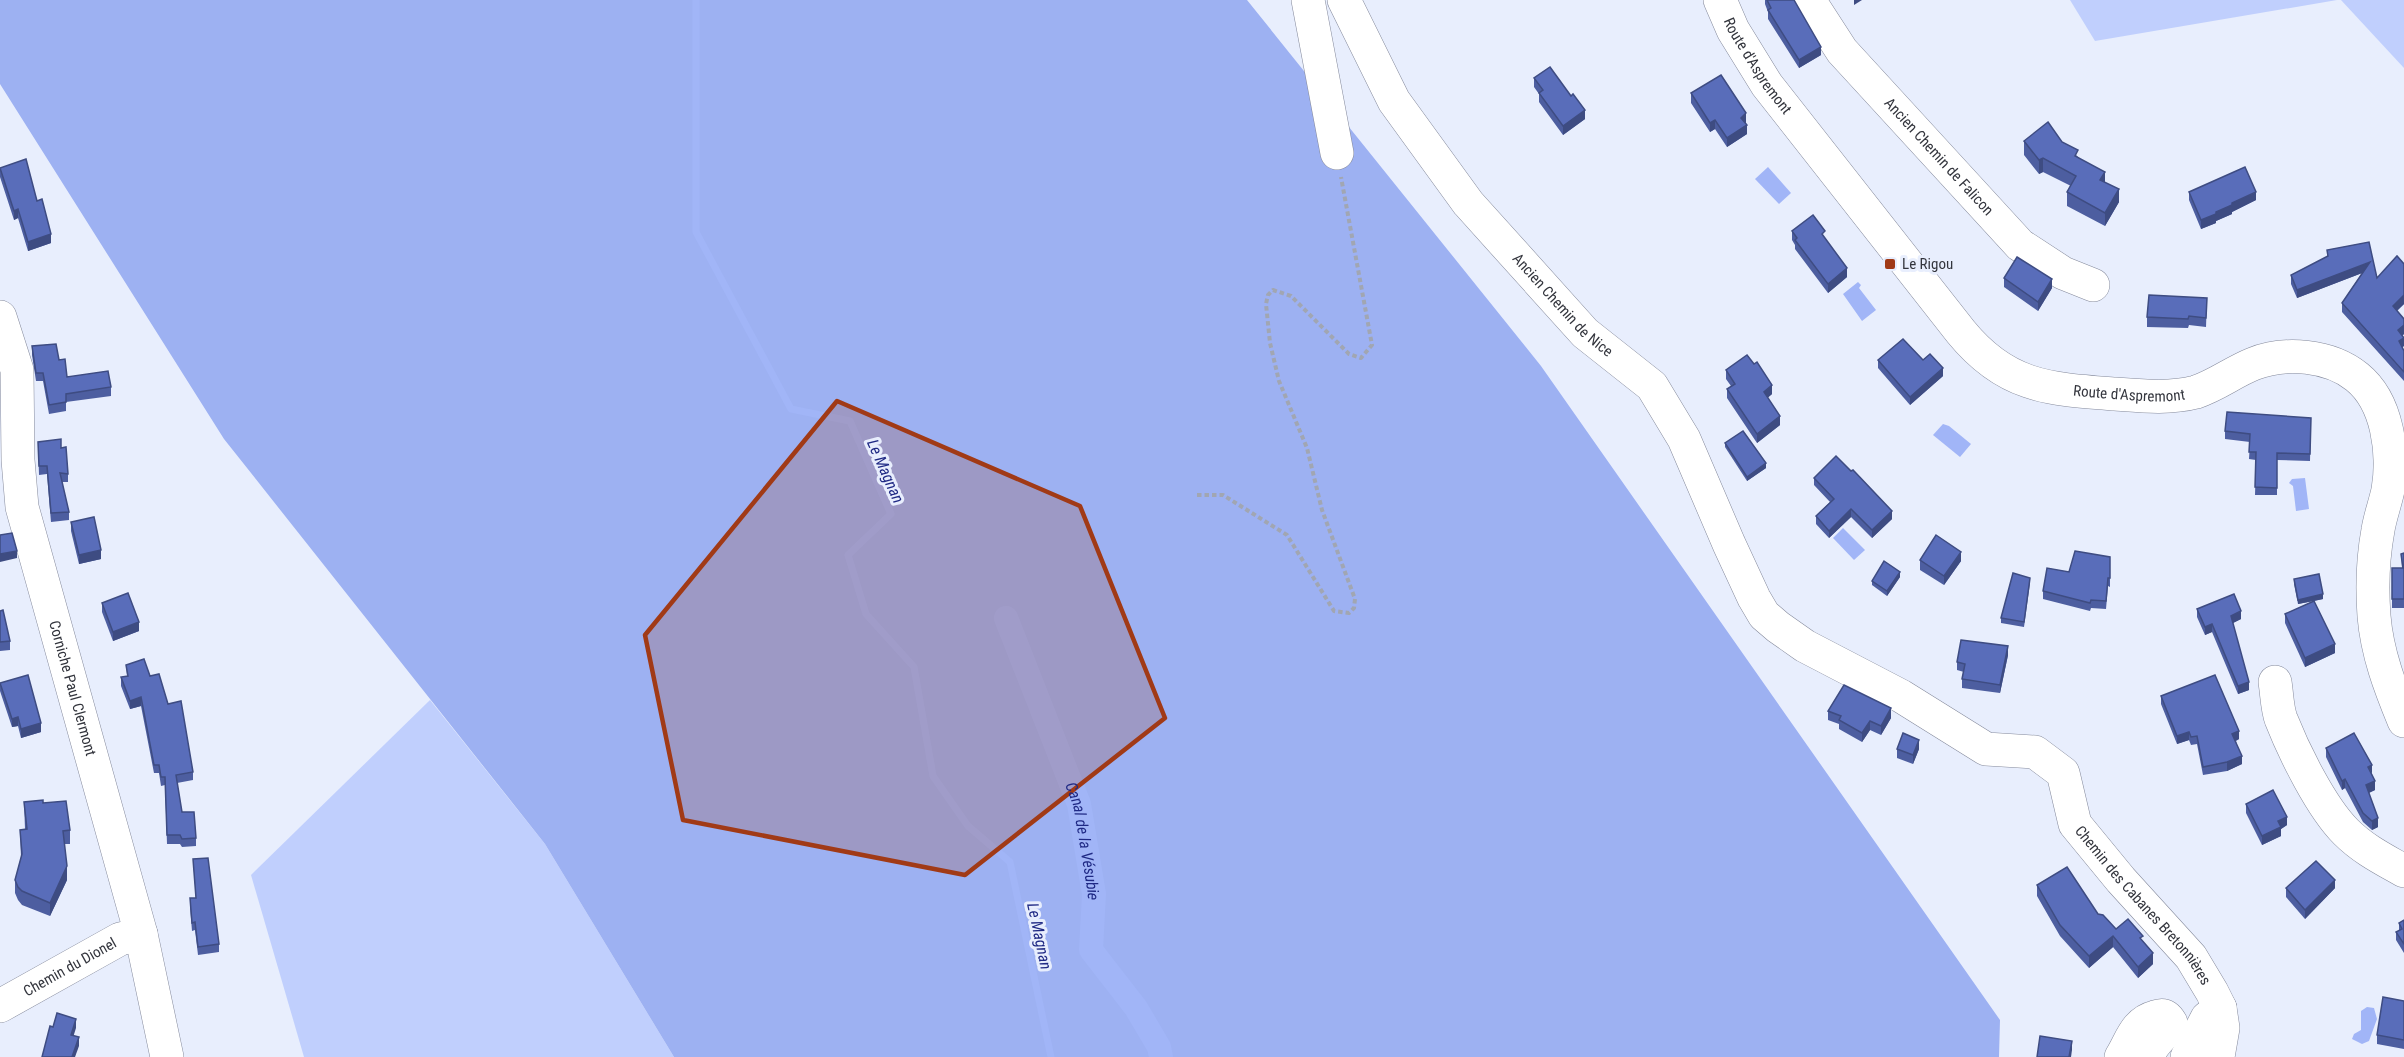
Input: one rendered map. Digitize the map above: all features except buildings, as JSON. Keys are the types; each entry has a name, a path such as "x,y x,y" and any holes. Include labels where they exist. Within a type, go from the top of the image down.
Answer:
{"street":[{"path":"1308,0 1337,153"},
{"name":"Ancien Chemin de Nice","path":"1344,0 1394,101 1468,203 1585,333 1652,386 1684,439 1729,544 1764,615"},
{"name":"Route d'Aspremont","path":"1720,0 1733,30 1767,86 1961,332 1993,364 2017,377 2042,386 2154,397 2195,392 2216,384 2253,364 2286,357 2308,357 2327,362 2354,374 2362,381 2379,409 2388,436 2390,452 2389,481 2376,547 2374,616 2381,656 2401,703"},
{"name":"Ancien Chemin de Falicon","path":"1809,0 1842,51 2020,245 2063,273 2093,285"},
{"name":"Corniche Paul Clermont","path":"0,317 17,370 18,460 22,507 141,934 167,1057"},
{"name":"Chemin des Cabanes Bretonnières","path":"1764,615 1806,646 1902,696 1986,749 2035,752 2063,773 2075,824 2121,880 2191,957 2220,1008 2223,1028 2218,1057"},
{"path":"2275,682 2280,717 2315,789 2329,811 2346,831 2369,851 2404,871"},
{"name":"Chemin du Dionel","path":"0,1006 120,939 141,934"},
{"path":"2187,1057 2207,1018 2220,1008"},
{"path":"2121,1057 2139,1024 2146,1019 2160,1015 2168,1018 2171,1023 2167,1033 2149,1051 2149,1057"}],"path":[{"path":"1197,495 1223,495 1287,535 1334,611 1349,613 1354,608 1355,599 1322,510 1307,447 1279,381 1270,342 1266,304 1268,295 1273,290 1282,291 1291,296 1349,354 1361,358 1372,345 1337,153"}],"highlighted area":[{"path":"837,401 1080,506 1165,718 965,875 683,820 645,635"}],"shaded area":[{"path":"0,0 1247,0 1541,366 2000,1020 1999,1057 674,1057 545,844 224,439 0,84"},
{"path":"2070,0 2337,0 2095,41"},
{"path":"2341,0 2404,0 2404,68"},
{"path":"1768,167 1791,193 1779,204 1755,179"},
{"path":"1858,282 1861,285 1859,288 1876,310 1862,321 1843,294"},
{"path":"1943,424 1949,426 1971,444 1960,457 1933,435"},
{"path":"2305,478 2309,509 2296,511 2293,486 2289,483 2292,479"},
{"path":"1843,528 1865,550 1854,560 1833,538"},
{"path":"430,700 545,844 674,1057 304,1057 251,875"},
{"path":"2367,1007 2374,1008 2377,1019 2369,1041 2362,1044 2352,1039 2354,1034 2361,1030 2361,1011"}],"waterway":[{"name":"Le Magnan","path":"696,0 696,232 791,409 850,421 891,514 848,555 866,614 914,667 933,776 968,826 1010,862 1051,1057"},
{"name":"Canal de la Vésubie","path":"1006,618 1079,804 1094,894 1091,950 1136,1008 1159,1047 1161,1057"}],"place":[{"name":"Le Rigou","path":"1890,264"}]}
